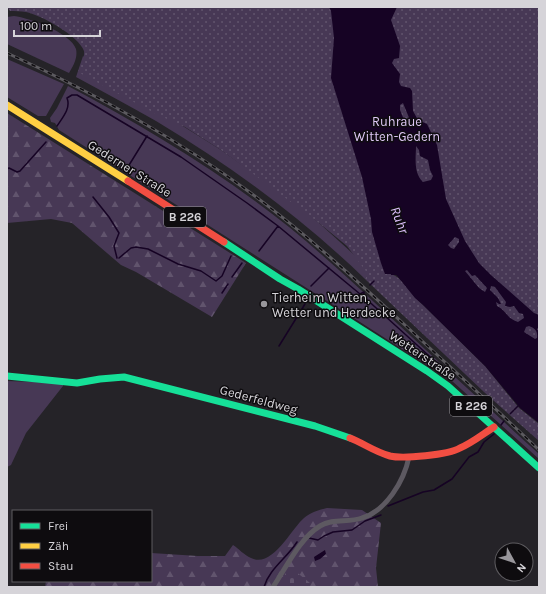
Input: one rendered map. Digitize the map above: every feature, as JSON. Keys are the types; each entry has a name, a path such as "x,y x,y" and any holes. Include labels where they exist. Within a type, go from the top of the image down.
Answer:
{"main road":[{"name":"Gederner Straße","path":"7,104 245,255 280,279"},
{"name":"Wetterstraße","path":"280,279 427,371 453,390 539,468"},
{"name":"Gederfeldweg","path":"7,376 77,383 124,377 315,426 357,441 386,455 409,457 459,449 494,427"}],"street":[{"path":"273,587 308,535 319,526 332,521 362,518 382,507 402,478 408,464 409,457"}],"green space":[{"name":"Ruhraue Witten-Gedern","path":"7,7 539,7 539,344 521,331 466,275 442,242 385,274 396,276 405,284 418,300 485,366 519,408 539,424 539,441 484,392 365,279 368,274 347,246 319,223 221,150 185,127 158,115 78,72 83,59 84,51 75,39 59,27 41,17 26,12 10,11"},
{"path":"14,16 49,27 73,43 76,49 76,56 75,62 69,73 7,44 7,17"},
{"path":"83,56 103,76 221,150 291,200 372,271 365,279 291,214 211,156 156,121 76,77"},
{"path":"7,59 64,84 46,116 38,116 7,97"},
{"path":"68,86 182,151 263,207 289,227 345,275 539,454 539,459 433,364 430,367 59,130 55,123 51,122 50,118"},
{"path":"7,113 246,263 212,317 136,272 121,265 72,223 51,219 7,223"},
{"path":"7,381 63,383 63,386 26,433 11,465 7,467"},
{"path":"327,508 362,510 381,523 376,568 378,587 307,587 309,583 284,587 45,587 46,582 152,582 152,553 225,556 233,545 251,558 259,560 274,553 304,518 318,510"},
{"path":"290,567 310,583 307,587 292,588 282,585 280,582"}],"water":[{"name":"Ruhr","path":"329,7 397,7 391,20 400,46 399,58 394,59 392,63 400,74 399,82 401,86 410,88 412,91 413,111 418,120 427,124 437,145 446,199 465,241 479,263 492,276 534,313 539,315 539,327 537,329 539,332 539,423 520,408 485,366 415,298 396,275 385,274 372,232 371,219 362,177 331,78 334,38 331,11","holes":["403,103 410,122 404,120 400,110 400,105","416,146 419,150 420,156 428,160 433,176 431,180 423,182 416,170","455,237 459,239 459,242 454,249 448,245","467,270 472,276 475,275 487,288 485,292 479,288 465,271","491,286 495,287 506,302 505,306 514,306 519,313 523,314 524,318 518,322 511,319 497,306 496,302 501,304 498,298 490,290","529,326 534,329 537,338 535,339 524,332 526,327"]},
{"path":"325,550 326,554 315,561 314,557"}],"waterway":[{"path":"57,126 67,109 67,98 72,95 77,95 181,157 278,226 360,294 364,292 364,297 438,364"},
{"path":"126,170 147,136"},
{"path":"7,169 9,168 17,172 20,171 46,142"},
{"path":"93,197 109,217 119,233 114,246 117,258"},
{"path":"259,251 278,226"},
{"path":"119,258 131,248 136,247 148,249 178,264 201,271 216,281 222,276 231,256"},
{"path":"232,277 242,263"},
{"path":"311,286 329,268"},
{"path":"370,285 374,281"},
{"path":"222,293 228,284"},
{"path":"279,346 305,304"},
{"path":"510,414 519,405"},
{"path":"501,425 504,421"},
{"path":"388,506 423,492 434,490 452,479 469,457 478,452 484,442 494,434"},
{"path":"309,538 318,540 333,532 352,530 365,521 381,515"},
{"path":"264,587 274,569 297,542"}],"railway":[{"path":"7,53 101,99 161,133 248,191 309,239 348,273 539,450"}],"traffic: fast":[{"path":"224,242 427,371 448,386 539,468"},
{"path":"7,376 77,383 124,377 315,426 350,438"}],"traffic: slow":[{"path":"7,105 128,181"}],"traffic: jam":[{"path":"128,181 224,242"},
{"path":"350,438 390,456 415,457 446,453 454,450 469,444 494,427"}],"place":[{"name":"Tierheim Witten, Wetter und Herdecke","path":"264,304"}]}
